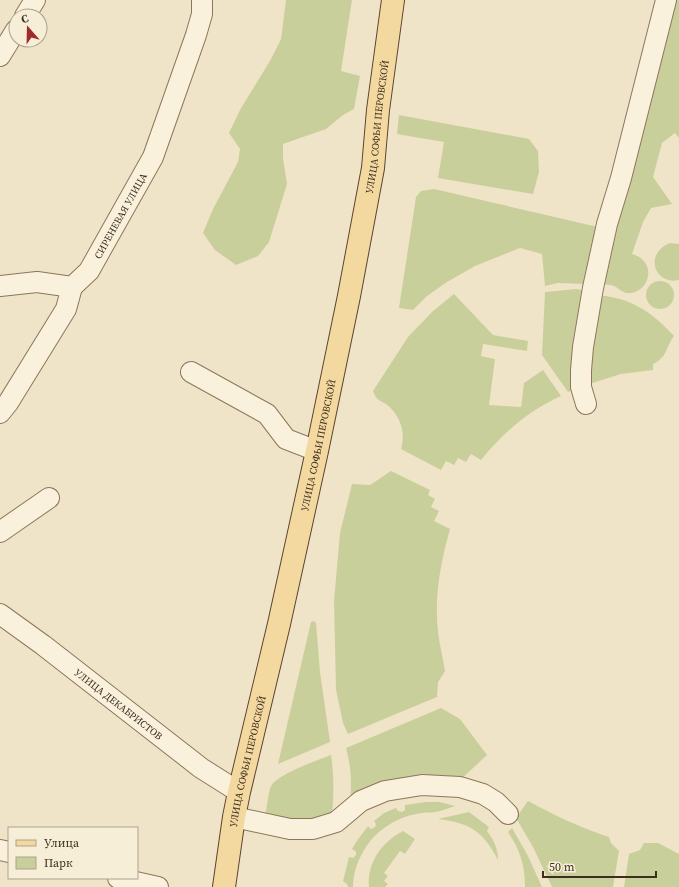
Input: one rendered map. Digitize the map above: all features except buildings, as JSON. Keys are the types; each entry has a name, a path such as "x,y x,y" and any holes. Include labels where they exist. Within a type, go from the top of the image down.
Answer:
{"main road":[{"name":"УЛИЦА СОФЬИ ПЕРОВСКОЙ","path":"224,887 239,792 317,451 349,296 373,168 378,110 393,0"}],"street":[{"name":"СИРЕНЕВАЯ УЛИЦА","path":"72,286 89,271 153,157 196,35 202,14 202,0"},
{"path":"586,404 581,387 581,370 583,347 594,281 607,224 621,178 666,0"},
{"path":"0,56 8,43"},
{"path":"0,413 8,403 66,309 72,286 37,282 1,286"},
{"path":"192,372 267,414 286,438 317,451"},
{"path":"0,532 48,498"},
{"name":"УЛИЦА ДЕКАБРИСТОВ","path":"0,614 43,645 201,768 239,792"},
{"path":"234,817 290,829 313,829 336,822 361,801 386,791 422,785 460,787 483,794 496,802 508,814"},
{"path":"122,879 158,887"}],"green space":[{"path":"286,0 352,0 341,71 360,76 354,109 343,115 326,129 283,144 283,158 287,184 269,242 258,256 236,265 215,250 203,233 213,209 238,162 240,149 229,133 241,108 270,61 281,39"},
{"path":"671,0 679,0 679,138 675,133 662,143 653,177 672,204 651,208 643,222 632,254 641,258 646,264 648,270 647,280 641,289 631,293 626,293 612,285 599,284"},
{"path":"399,115 529,139 538,151 539,172 533,194 438,178 444,142 397,134"},
{"path":"434,189 598,227 586,284 558,283 545,286 542,254 520,248 475,266 447,282 427,296 413,310 399,308 416,197 421,191"},
{"path":"670,243 679,244 679,280 671,281 664,278 658,274 655,268 657,254 662,248"},
{"path":"660,281 670,285 674,295 670,305 660,309 650,305 646,295 650,285"},
{"path":"576,289 588,291 576,389 568,392 542,355 545,292"},
{"path":"454,294 493,335 528,341 527,351 483,344 481,356 495,359 489,405 521,407 524,383 543,370 561,396 538,408 517,423 481,460 471,454 466,462 458,458 454,465 446,461 441,470 401,449 403,436 401,424 391,408 380,401 373,391 408,337 433,311"},
{"path":"595,295 619,299 639,307 657,319 674,336 664,355 653,364 653,370 621,374 586,385"},
{"path":"391,471 430,490 428,495 435,499 431,507 439,511 434,521 450,529 444,551 437,594 437,623 445,671 438,682 437,697 348,734 343,723 336,690 334,601 340,533 352,484 370,485"},
{"path":"314,621 316,623 320,672 330,742 278,764 311,622"},
{"path":"441,708 460,719 487,755 457,783 350,801 351,774 346,748"},
{"path":"331,755 333,770 332,814 317,823 265,816 270,789 275,781 290,772"},
{"path":"528,801 588,830 609,837 611,843 619,851 613,887 552,887 533,847 516,818"},
{"path":"440,802 455,806 438,812 404,817 388,825 368,844 359,860 353,887 348,887 343,881 349,857 353,858 356,855 356,852 352,849 368,826 371,829 375,827 376,824 374,821 384,813 396,808 398,811 402,812 405,810 405,805"},
{"path":"469,812 489,827 487,831 495,845 498,860 487,842 474,830 459,823 438,819"},
{"path":"512,828 528,856 542,887 525,887 521,858 516,845 508,832"},
{"path":"403,831 415,839 405,854 400,851 384,873 388,876 384,881 388,884 385,887 369,887 371,869 377,854 382,847"},
{"path":"644,843 658,843 679,854 679,887 624,887 629,854 640,850"}]}
